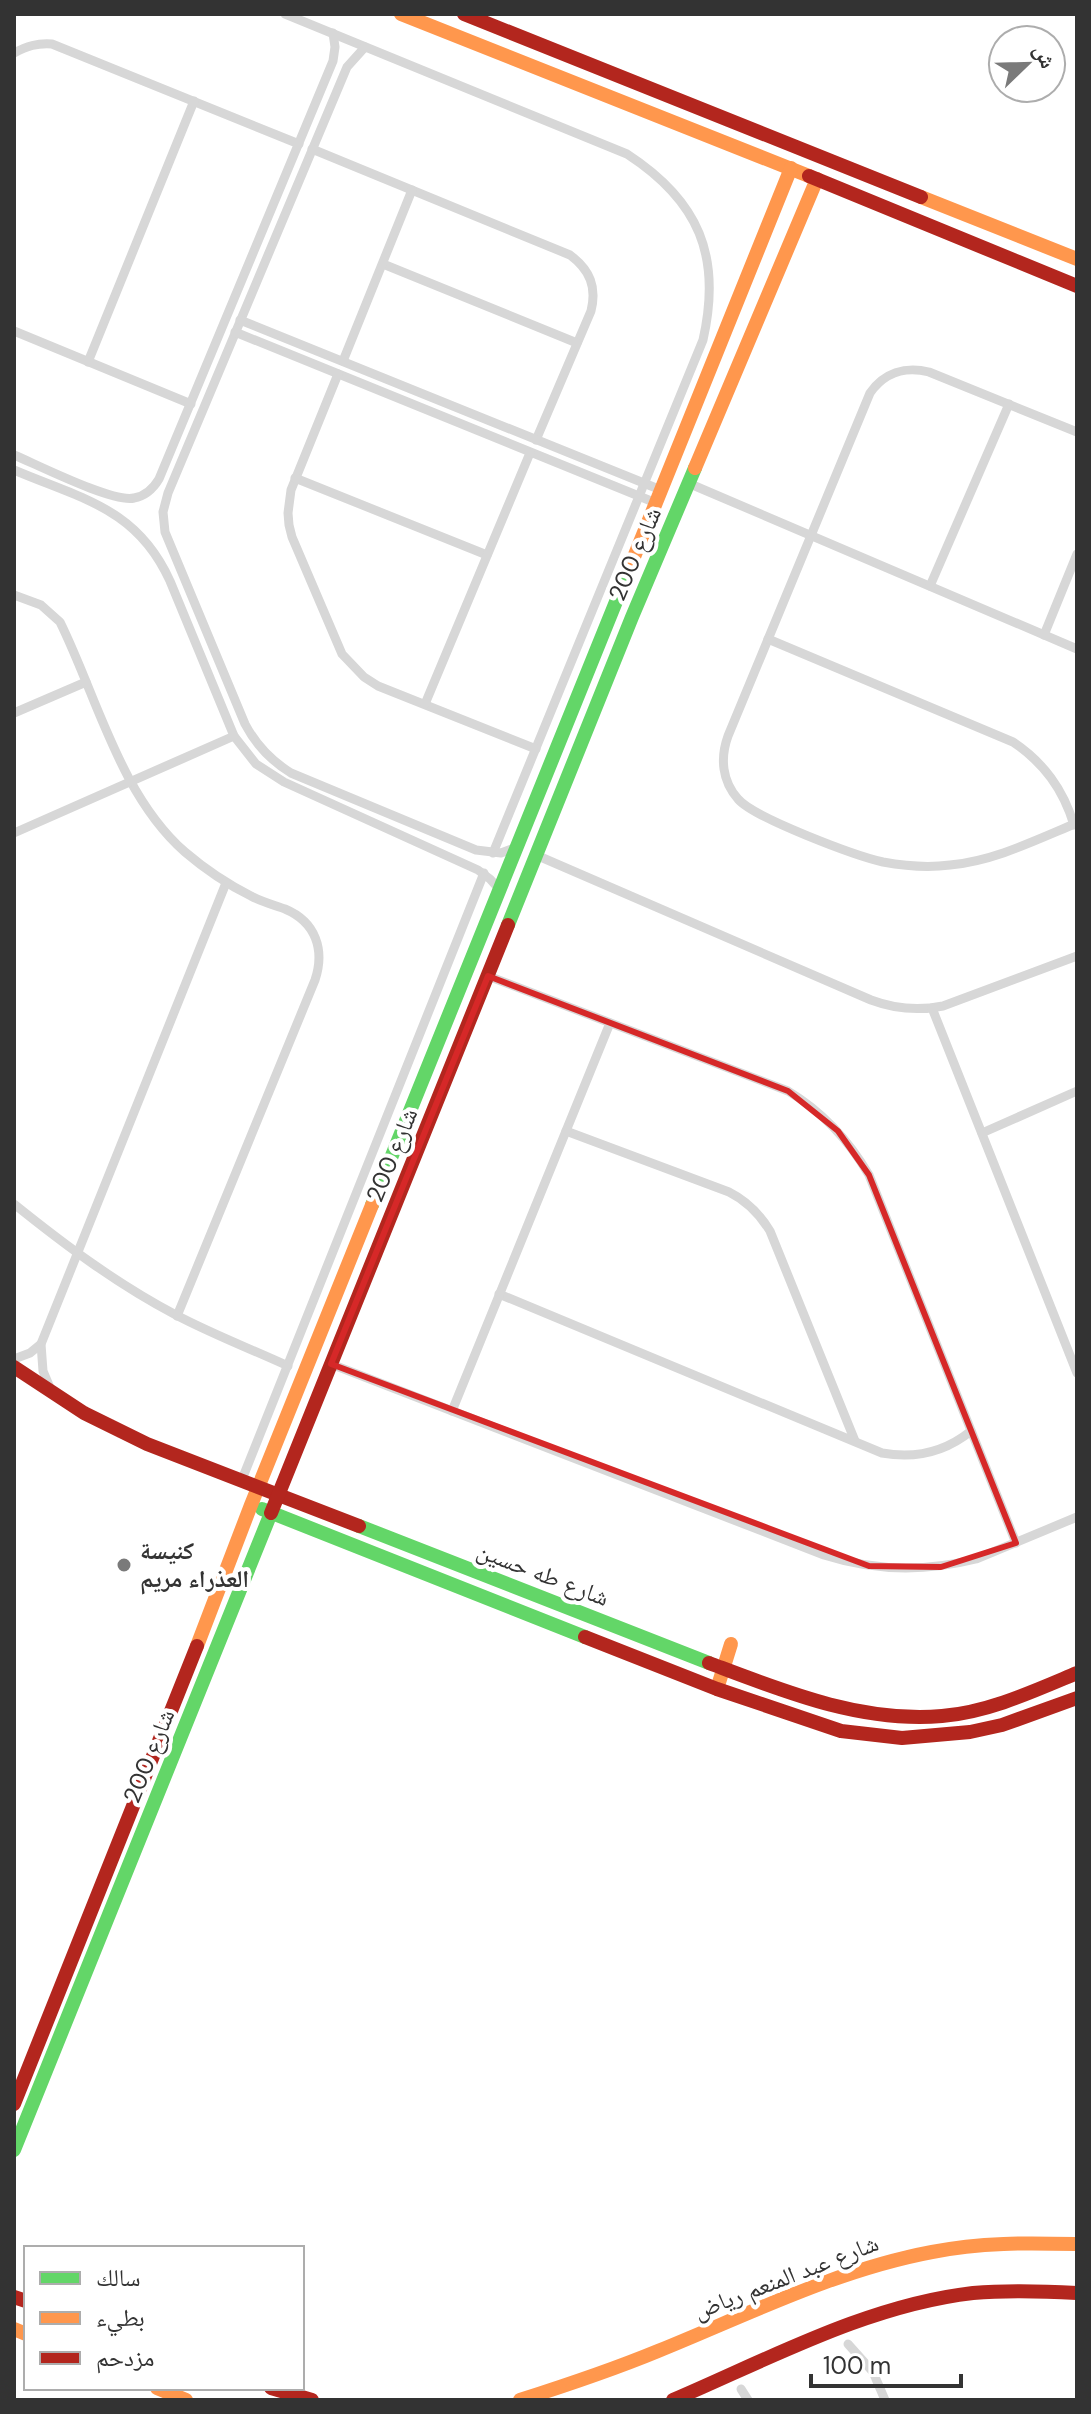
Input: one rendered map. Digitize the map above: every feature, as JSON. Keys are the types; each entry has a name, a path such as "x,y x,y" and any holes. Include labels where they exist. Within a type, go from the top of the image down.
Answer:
{"street":[{"path":"285,14 627,154 655,172 684,205 706,252 711,281 710,311 703,340 493,853"},
{"path":"401,14 791,168 1077,286"},
{"path":"464,14 1077,259"},
{"path":"14,455 114,497 135,498 145,494 159,479 333,61 333,33"},
{"path":"14,53 39,43 52,44 299,144"},
{"path":"365,47 347,67 312,149 168,493 163,522 168,541 245,724 269,757 291,773 476,850 493,853 517,847"},
{"path":"88,362 194,101"},
{"path":"312,149 570,255 588,273 593,286 591,311 536,440"},
{"name":"شارع 200","path":"14,2104 178,1697 251,1505 791,168"},
{"name":"شارع 200","path":"14,2150 536,855 688,483 817,179"},
{"path":"343,361 412,190"},
{"path":"383,264 577,343"},
{"path":"240,320 644,484 658,497"},
{"path":"14,331 191,404"},
{"path":"235,332 639,497 658,497"},
{"path":"768,639 1013,742 1035,759 1052,778 1075,824 978,861 948,866 914,866 865,857 750,810 728,785 723,752 728,736 768,639 811,535 870,393 884,377 906,369 921,370 1077,432"},
{"path":"338,374 295,478 288,513 292,537 342,654 358,672 378,686 536,749"},
{"path":"930,586 1009,404"},
{"path":"425,704 530,453"},
{"path":"14,470 115,514 149,543 165,571 234,736 250,758 269,775 484,873 500,890"},
{"path":"295,478 487,555"},
{"path":"688,483 1077,649"},
{"path":"1044,635 1077,554"},
{"path":"14,595 41,605 60,622 132,781 172,838 202,867 226,883 300,917 310,927 320,953 319,967 177,1316"},
{"path":"14,713 86,682"},
{"path":"14,833 234,736"},
{"path":"536,855 871,1000 896,1007 932,1008 954,1002 1077,956"},
{"path":"241,1482 484,873"},
{"path":"54,1395 43,1371 41,1344 226,883"},
{"path":"488,976 788,1091 815,1109 838,1131 869,1175 1016,1543"},
{"path":"932,1008 1077,1373"},
{"path":"452,1411 610,1023"},
{"path":"982,1133 1077,1091"},
{"path":"566,1131 729,1192 759,1215 770,1231 855,1441"},
{"path":"14,1204 75,1254 177,1316 288,1366"},
{"path":"499,1294 882,1453 915,1455 946,1447 971,1431"},
{"path":"14,1359 30,1353 41,1344"},
{"path":"331,1364 854,1564 905,1569 941,1567 976,1559 1077,1517"},
{"name":"شارع طه حسين","path":"14,1367 54,1395 136,1440 825,1705 904,1718 945,1716 987,1707 1077,1673"},
{"name":"شارع طه حسين","path":"251,1505 717,1689 819,1725 865,1735 927,1737 989,1729 1077,1698"},
{"path":"717,1689 731,1644"},
{"name":"شارع عبد المنعم رياض","path":"520,2400 578,2382 809,2289 896,2260 1016,2240 1077,2244"},
{"path":"673,2400 815,2338 906,2306 988,2291 1077,2293"},
{"path":"848,2344 873,2372 885,2400"},
{"path":"741,2389 748,2400"},
{"path":"162,2390 186,2400"},
{"path":"278,2390 312,2400"}],"highlighted area":[{"path":"488,976 788,1091 838,1131 869,1175 1016,1543 941,1567 869,1566 331,1364"}],"traffic: fast":[{"path":"508,925 695,468"},
{"path":"372,1205 630,567"},
{"path":"262,1509 585,1637"},
{"path":"14,2150 271,1513"},
{"path":"359,1526 709,1663"}],"traffic: slow":[{"path":"401,14 809,176"},
{"path":"630,567 791,168"},
{"path":"695,468 817,179"},
{"path":"921,197 1077,259"},
{"path":"197,1646 372,1205"},
{"path":"717,1689 731,1644"},
{"path":"520,2400 624,2365 792,2295 896,2260 968,2246 1077,2244"},
{"path":"14,2329 24,2333"},
{"path":"162,2390 186,2400"}],"traffic: jam":[{"path":"464,14 921,197"},
{"path":"809,176 1077,286"},
{"path":"271,1513 508,925"},
{"path":"14,1367 84,1413 147,1444 359,1526"},
{"path":"585,1637 717,1689 841,1731 902,1738 970,1732 1002,1725 1077,1698"},
{"path":"14,2104 197,1646"},
{"path":"709,1663 823,1703 882,1715 912,1717 977,1710 1011,1700 1077,1673"},
{"path":"673,2400 782,2351 895,2309 973,2293 1077,2293"},
{"path":"14,2297 24,2300"},
{"path":"278,2390 312,2400"}],"place":[{"name":"كنيسة العذراء مريم","path":"124,1565"}]}
